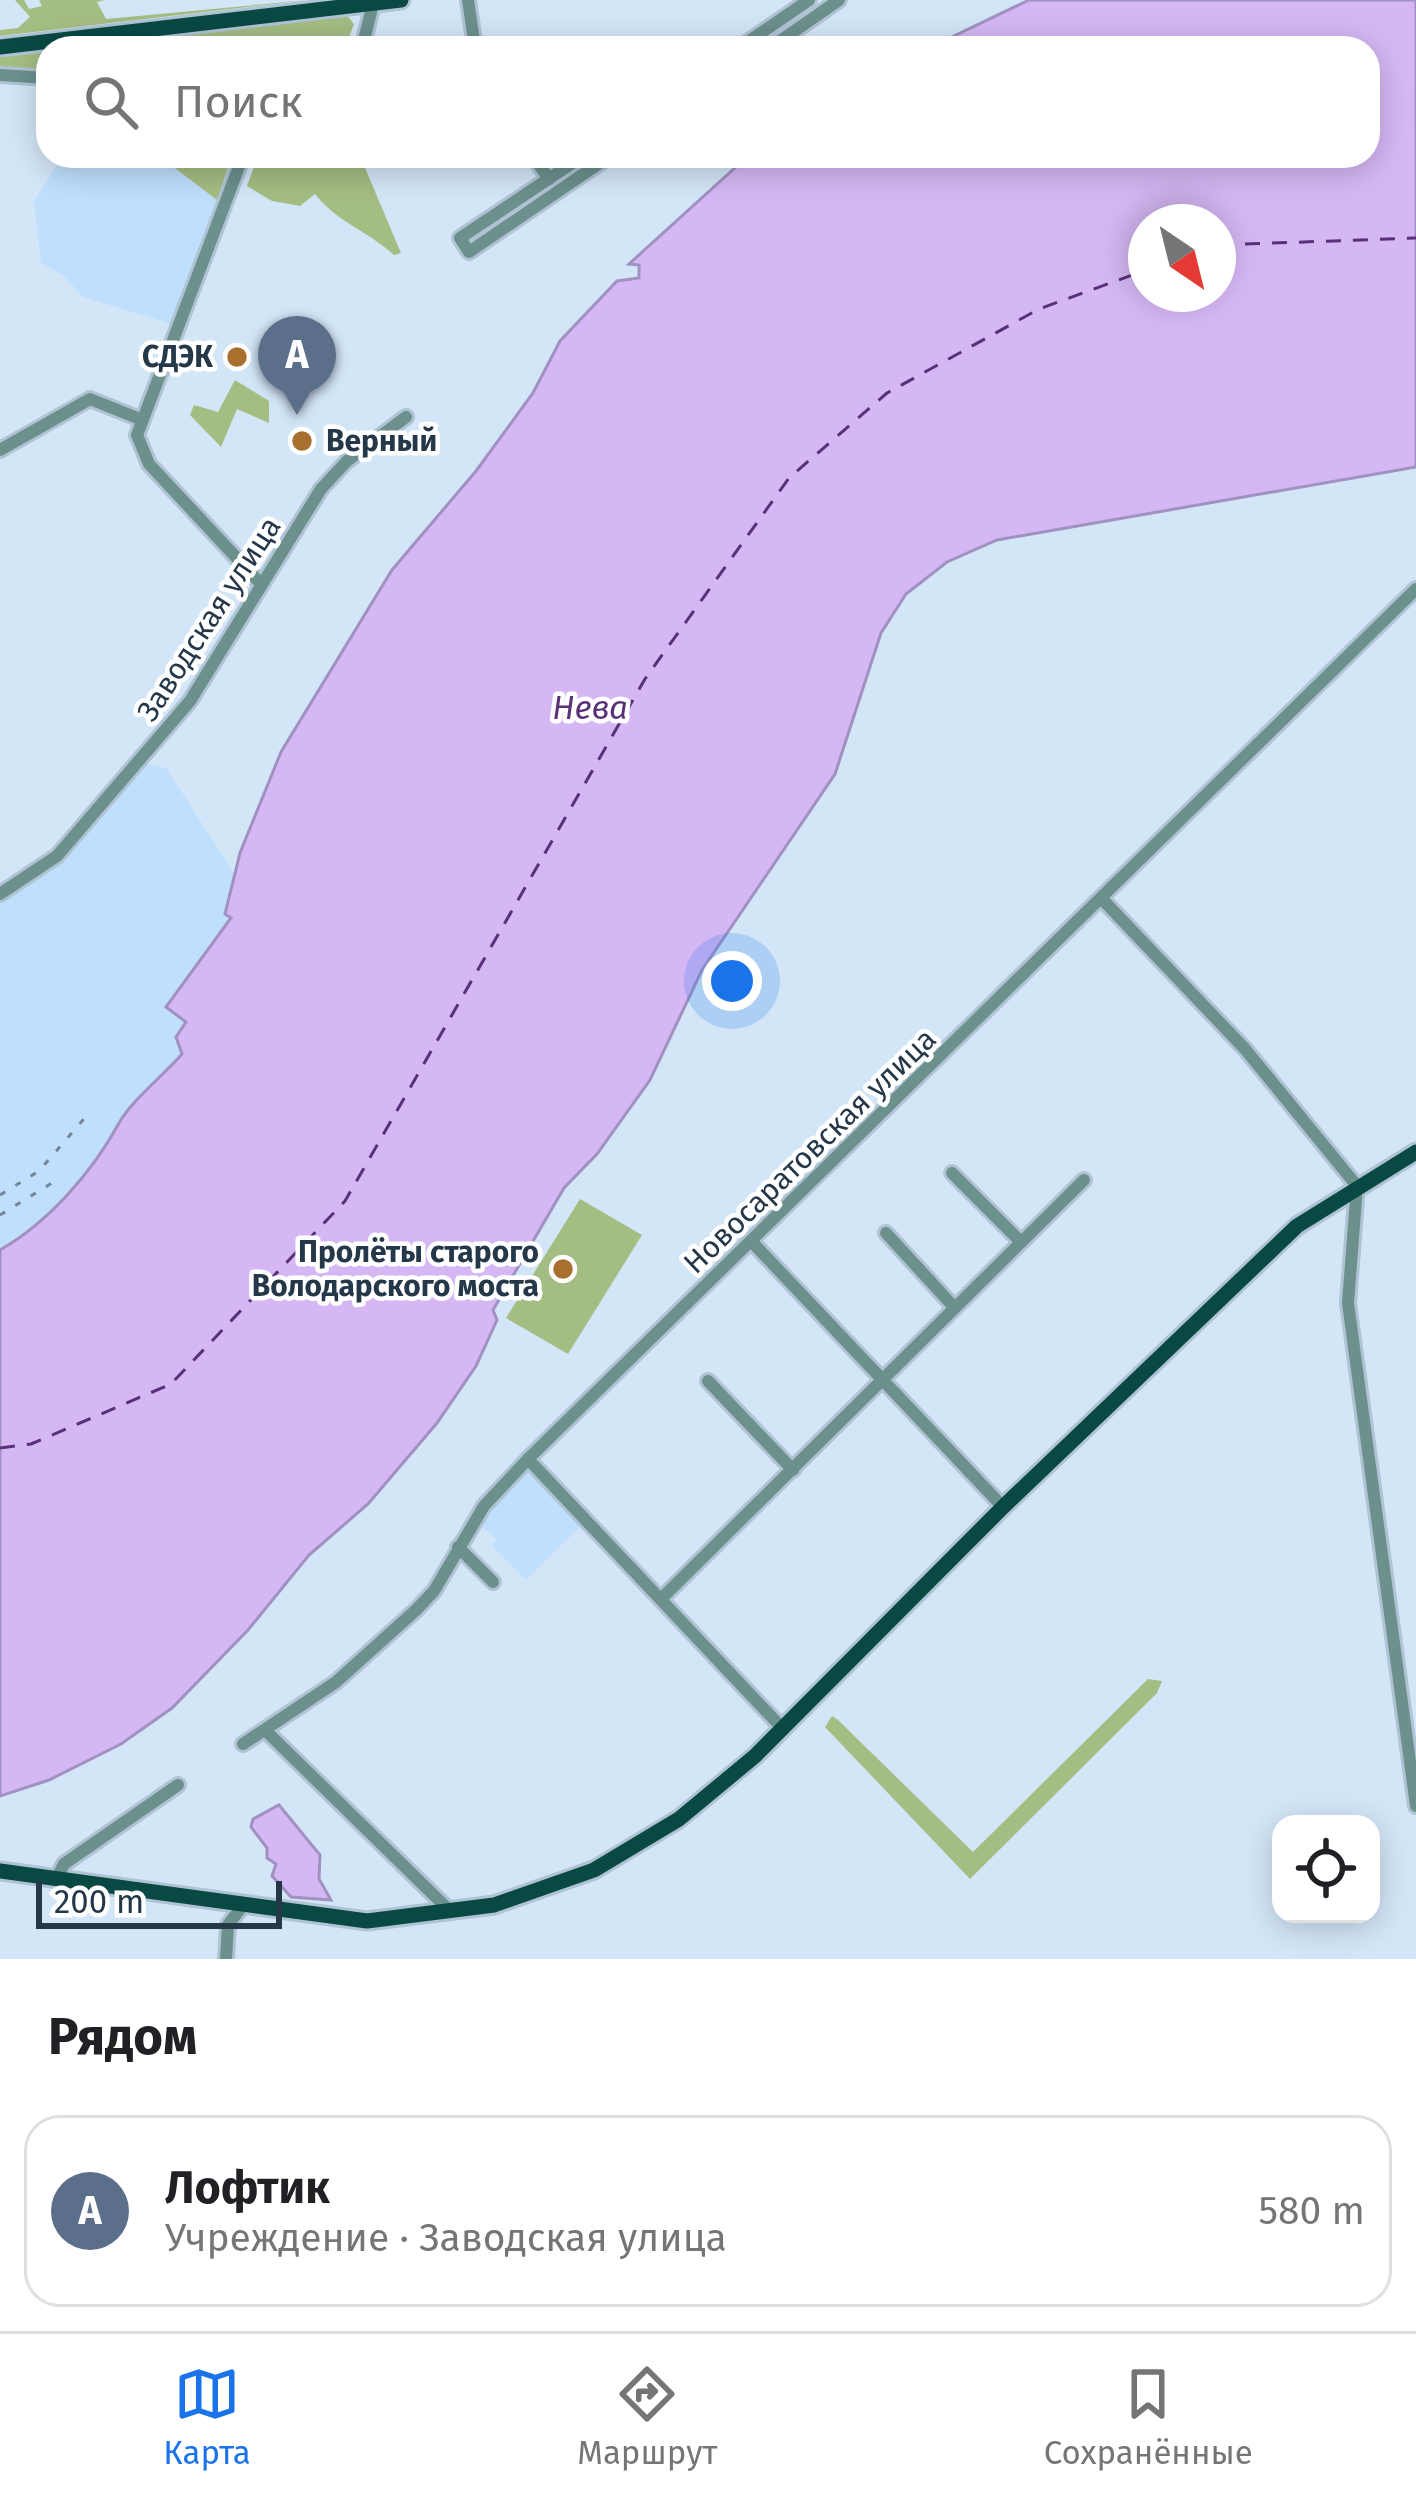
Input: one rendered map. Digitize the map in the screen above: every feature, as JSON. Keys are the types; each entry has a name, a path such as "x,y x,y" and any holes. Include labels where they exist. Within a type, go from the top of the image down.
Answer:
{"main road":[{"path":"88,36 400,0"},
{"path":"0,47 36,43"},
{"path":"0,1871 368,1922 452,1913 535,1894 628,1852 679,1819 782,1728 1270,1250 1357,1186 1416,1151"}],"street":[{"path":"468,0 473,36"},
{"path":"756,36 809,0"},
{"path":"787,36 839,0"},
{"path":"365,36 373,4"},
{"path":"0,75 36,77"},
{"path":"238,168 140,419 140,450 261,584"},
{"path":"541,168 549,179"},
{"path":"565,168 460,238 469,252 592,168"},
{"path":"0,450 90,399 140,419"},
{"name":"Заводская улица","path":"0,894 57,856 158,742 190,701 321,489 347,461 406,418"},
{"name":"Новосаратовская улица","path":"243,1744 336,1682 416,1610 434,1591 484,1506 528,1459 1416,590"},
{"path":"1102,899 1246,1049 1357,1186 1348,1303 1416,1806"},
{"path":"952,1173 1020,1241"},
{"path":"661,1599 1084,1180"},
{"path":"886,1234 953,1306"},
{"path":"752,1242 1003,1507"},
{"path":"708,1381 793,1469"},
{"path":"528,1459 782,1728"},
{"path":"458,1547 493,1582"},
{"path":"267,1732 452,1913"},
{"path":"56,1880 64,1864 178,1785"},
{"path":"226,1959 228,1924 241,1908"}],"shaded area":[{"path":"55,168 175,168 217,200 172,324 83,297 63,275 41,263 34,201"},
{"path":"147,764 166,768 237,878 226,913 232,917 166,1006 187,1023 182,1054 92,1166 45,1216 0,1250 0,900 61,861"},
{"path":"531,1469 584,1523 526,1580 492,1546 497,1540 478,1523"}],"green space":[{"path":"15,0 24,0 29,9 42,6 39,0 105,0 97,2 106,19 308,0 0,36 0,30 18,28 30,17"},
{"path":"345,13 354,24 350,36 147,36"},
{"path":"36,49 36,75 0,72 0,53"},
{"path":"175,168 228,168 217,200"},
{"path":"254,168 365,168 401,253 394,255 315,194 300,206 272,201 247,186"},
{"path":"235,380 269,401 269,423 237,409 221,447 190,415 194,405 218,412"},
{"path":"580,1199 642,1235 568,1354 506,1318"},
{"path":"1148,1679 1162,1681 1157,1693 970,1879 825,1727 832,1716 838,1720 973,1852"}],"water":[{"name":"Нева","path":"1029,0 1416,0 1416,467 997,540 947,562 906,594 881,633 835,774 702,970 650,1080 597,1154 564,1188 493,1310 497,1320 476,1366 437,1423 368,1504 309,1555 248,1630 172,1708 121,1744 49,1780 0,1796 0,1250 68,1194 132,1105 182,1054 176,1037 186,1022 166,1007 231,918 225,914 240,853 281,752 392,570 476,471 533,393 560,341 617,281 639,278 639,265 629,264 735,168 1380,168 1380,36 954,36"},
{"path":"279,1805 320,1855 319,1879 331,1900 291,1897 272,1876 276,1864 267,1858 267,1848 251,1827 253,1819"}],"ferry route":[{"path":"1236,244 1416,238"},
{"path":"0,1448 31,1444 171,1384 345,1201 645,679 789,478 887,393 1039,309 1128,277"}],"railway":[{"path":"0,1195 39,1171 89,1113"},
{"path":"0,1215 60,1178"}],"place":[{"name":"СДЭК","path":"237,357"},
{"name":"Лофтик","path":"297,415"},
{"name":"Верный","path":"302,441"},
{"name":"Пролёты старого Володарского моста","path":"563,1269"}]}
